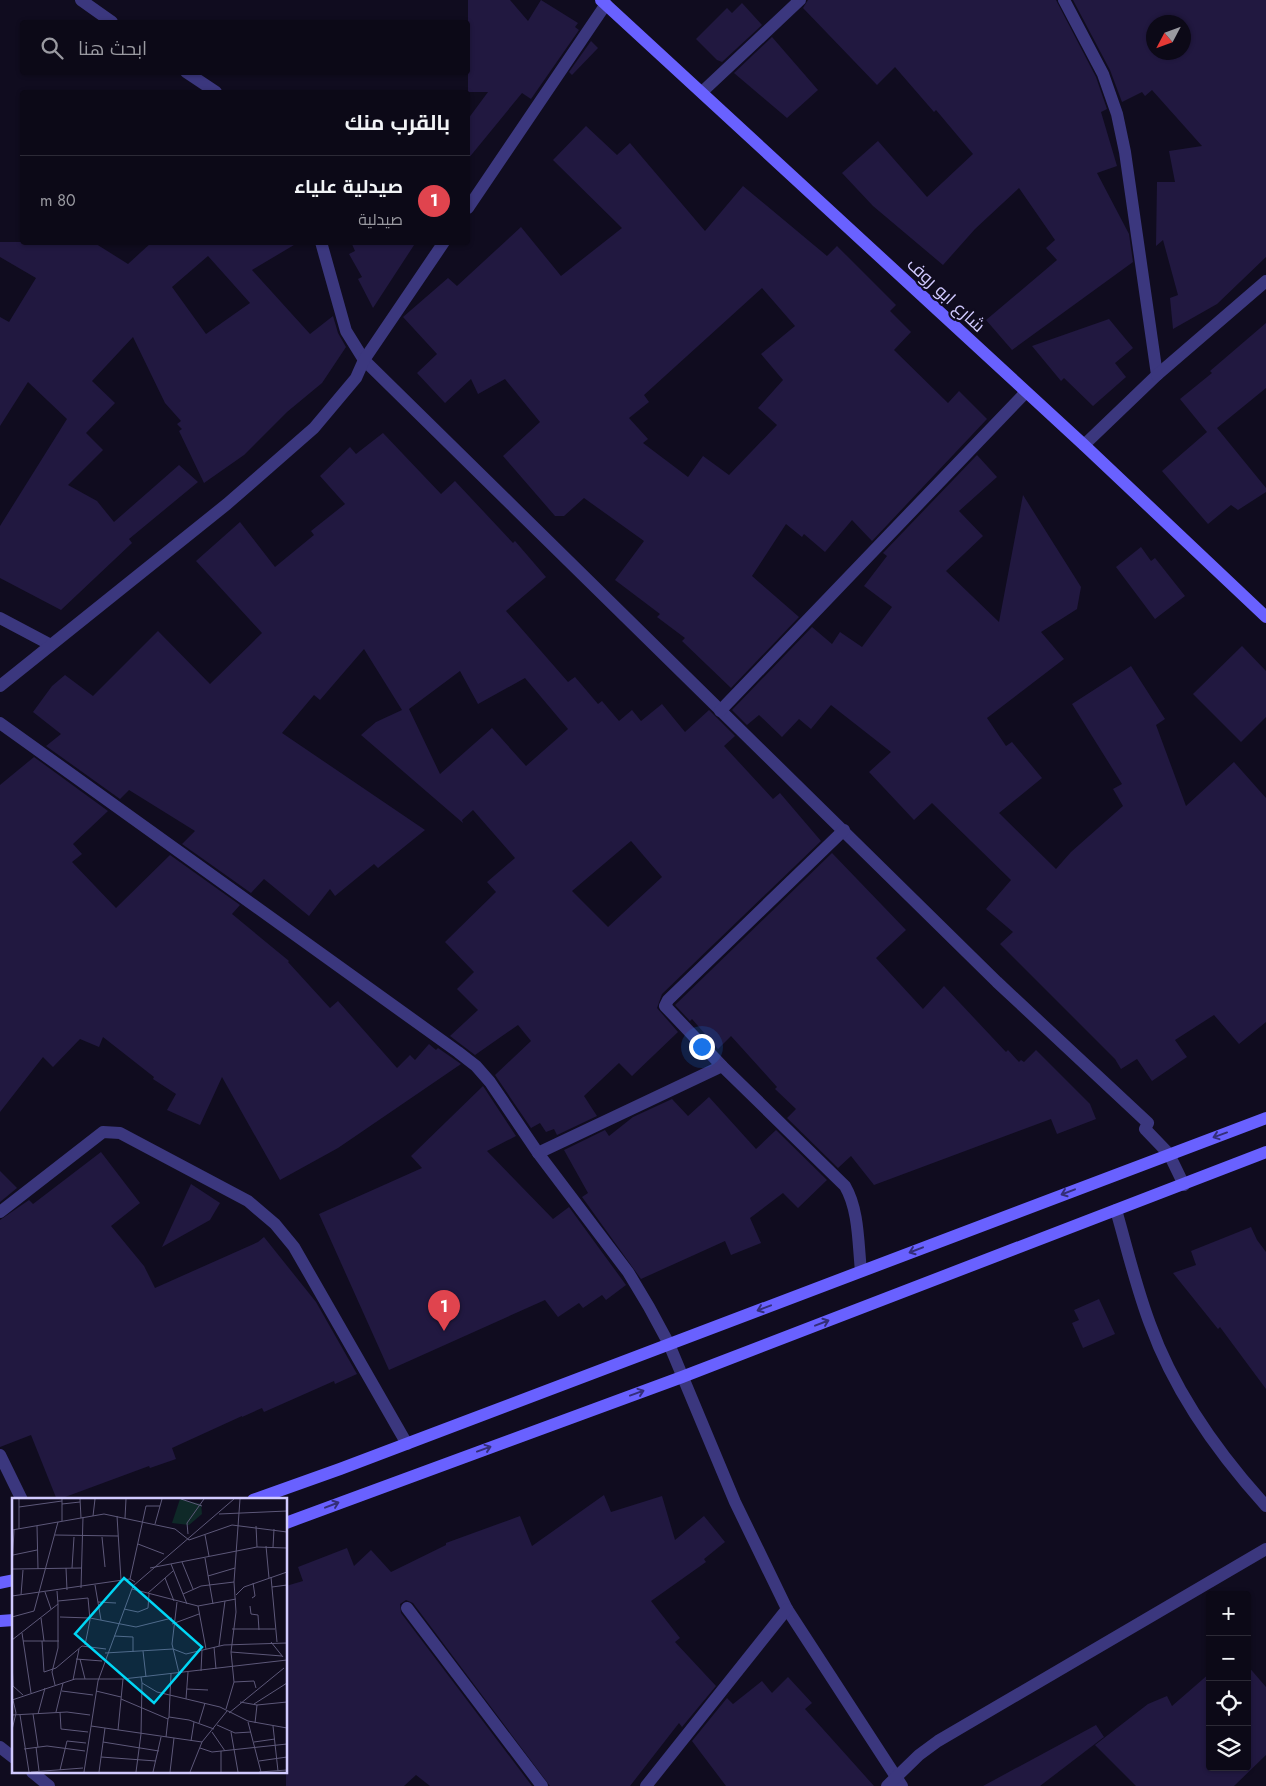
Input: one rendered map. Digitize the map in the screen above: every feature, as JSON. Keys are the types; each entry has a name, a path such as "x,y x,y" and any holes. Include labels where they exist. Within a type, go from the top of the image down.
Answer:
{"main road":[{"name":"شارع ابو روف","path":"604,2 1084,445 1266,617"},
{"path":"258,1498 407,1444 1266,1118"},
{"path":"288,1522 682,1377 1266,1152"}],"street":[{"path":"81,0 109,20"},
{"path":"702,92 800,0"},
{"path":"1064,0 1103,74 1117,114 1125,152 1158,375"},
{"path":"470,205 604,2"},
{"path":"190,75 213,90"},
{"path":"323,245 346,331 364,360 997,982 1148,1122 1145,1129 1169,1154 1184,1185"},
{"path":"0,686 227,504 314,428 356,378 364,360 442,245"},
{"path":"1084,445 1158,375 1266,282"},
{"path":"720,711 1026,392"},
{"path":"0,618 51,645"},
{"path":"0,723 476,1066 490,1082 538,1153 628,1272 669,1344 736,1502 787,1609 895,1783 938,1741 1266,1548"},
{"path":"844,830 668,1000 665,1006 722,1066 845,1186 854,1208 862,1271"},
{"path":"538,1153 722,1066"},
{"path":"0,1212 103,1132 120,1133 248,1201 275,1224 294,1247 407,1444"},
{"path":"1116,1210 1150,1323 1177,1383 1204,1428 1266,1506"},
{"path":"0,1455 21,1498"},
{"path":"407,1608 542,1786"},
{"path":"646,1786 787,1609"},
{"path":"0,1747 12,1756"},
{"path":"34,1774 49,1786"}],"building":[{"path":"468,0 510,0 528,21 541,0 578,23 575,27 579,30 531,99 522,93 470,157 470,116 488,92 470,92 468,90 468,75 470,75 470,20 468,20"},
{"path":"808,0 1056,0 1096,77 1107,109 1101,112 1117,166 1097,173 1129,234 1133,262 1012,350 986,320 1057,260 1046,248 1055,240 1019,188 975,229 943,265 873,206 842,173 878,141 927,197 973,154 936,110 934,112 895,67 877,85 803,8"},
{"path":"1073,0 1266,0 1266,257 1217,304 1173,329 1170,298 1178,295 1163,240 1156,246 1157,182 1175,182 1169,151 1202,146 1152,90 1145,96 1142,92 1122,102 1110,70"},
{"path":"742,3 762,25 722,62 717,60 696,39 727,8 732,13"},
{"path":"772,37 818,90 787,118 734,73"},
{"path":"591,41 598,48 572,75 569,72"},
{"path":"586,126 617,155 630,143 705,231 743,186 827,256 837,246 896,305 890,311 911,332 894,350 948,403 959,391 987,419 872,541 852,520 825,552 804,534 802,537 786,524 752,576 799,617 731,688 682,641 685,638 657,617 660,614 615,580 644,541 584,498 564,516 555,516 503,456 540,422 505,379 478,394 471,379 445,403 417,373 437,354 403,317 448,278 457,286 521,227 561,276 622,228 553,160","holes":["762,288 795,326 761,354 783,380 758,408 777,425 729,475 703,456 688,477 643,443 648,439 629,418 649,402 644,395"]},
{"path":"0,242 20,242 20,245 98,245 128,264 149,245 294,245 252,270 310,334 333,316 338,333 346,347 322,383 287,412 244,455 204,483 179,431 182,429 177,424 181,421 165,403 133,337 92,381 115,403 86,433 103,450 68,485 97,501 114,522 179,465 198,482 129,539 132,543 61,610 0,578 0,526 67,419 28,382 0,426 0,317 9,322 36,278 0,257","holes":["208,256 250,303 206,334 172,287"]},
{"path":"352,245 414,245 373,308 358,279 362,277 349,254 355,251"},
{"path":"1109,319 1133,348 1115,363 1126,377 1093,406 1064,378 1061,381 1032,346"},
{"path":"1266,323 1266,388 1217,428 1266,488 1266,492 1238,510 1231,505 1208,524 1162,471 1207,432 1180,399 1212,373 1210,371"},
{"path":"383,433 441,494 455,481 513,543 515,541 546,577 506,611 568,682 575,677 598,704 602,701 619,721 632,710 641,721 662,704 685,732 709,710 735,736 724,746 773,799 780,793 821,841 662,994 657,1008 678,1032 632,1076 619,1063 584,1096 597,1116 557,1135 554,1129 546,1132 540,1123 531,1128 495,1075 531,1041 518,1025 475,1055 450,1036 478,1010 457,989 474,972 445,942 496,892 487,882 515,858 473,810 462,820 463,823 361,735 376,722 402,710 364,649 320,700 314,695 282,733 425,830 378,868 374,864 335,896 330,889 309,916 264,879 251,893 182,844 195,831 129,790 120,799 46,746 61,734 33,712 52,686 65,675 93,696 158,631 210,684 262,633 196,561 240,522 275,567 314,535 311,531 345,504 320,476 350,447 356,454","holes":["460,671 478,704 525,678 568,729 526,766 492,728 440,774 409,709","631,841 662,877 608,927 572,891"]},
{"path":"977,455 997,477 959,511 983,536 946,571 999,622 1023,495 1081,587 1077,609 1041,632 1064,659 987,718 1006,746 1012,742 1042,778 999,813 1056,869 1071,852 1123,806 1113,789 1122,784 1072,704 1131,666 1165,719 1156,725 1186,806 1234,762 1266,798 1266,1022 1239,1044 1214,1015 1175,1040 1187,1057 1152,1081 1137,1059 1121,1069 1115,1059 1000,944 1013,932 986,909 1011,880 932,803 914,820 869,772 891,752 831,705 811,729 799,719 782,737 759,715 747,725 732,710 812,627 832,644 840,632 862,647 892,607 864,586 887,556 883,553"},
{"path":"1141,547 1151,561 1155,558 1185,596 1155,619 1116,567"},
{"path":"1242,646 1266,671 1266,717 1241,742 1193,694"},
{"path":"34,757 108,811 73,844 82,854 72,862 116,908 170,855 240,905 232,914 289,961 330,1008 338,1001 397,1068 410,1055 415,1060 429,1044 461,1064 338,1148 280,1180 222,1077 200,1125 167,1110 176,1094 153,1079 154,1077 103,1037 99,1047 80,1039 53,1067 43,1057 0,1112 0,785"},
{"path":"832,853 906,930 876,958 923,1009 944,986 1006,1052 1008,1050 1019,1062 1021,1060 1024,1062 1036,1050 1090,1104 1096,1119 1057,1134 1051,1119 874,1185 851,1156 838,1168 787,1118 796,1109 775,1089 777,1087 731,1036 718,1049 692,1019 690,1021 675,1005"},
{"path":"483,1086 516,1136 487,1151 553,1219 569,1207 626,1285 606,1300 602,1295 583,1308 579,1303 558,1317 545,1300 389,1370 319,1214 422,1168 411,1156"},
{"path":"709,1097 756,1149 776,1130 827,1180 798,1208 783,1193 750,1218 761,1243 731,1255 725,1241 641,1279 582,1197 588,1193 564,1150 605,1130 609,1136 633,1117 672,1099 688,1116"},
{"path":"101,1152 140,1203 111,1226 144,1266 155,1288 258,1242 264,1237 316,1302 357,1374 335,1384 334,1381 264,1412 262,1408 242,1416 172,1448 176,1459 150,1468 149,1466 62,1498 56,1498 31,1435 0,1447 0,1220 29,1200 33,1204"},
{"path":"0,1171 17,1188 0,1202"},
{"path":"191,1184 220,1203 210,1220 162,1247"},
{"path":"1251,1227 1257,1240 1266,1252 1266,1389 1220,1327 1218,1329 1173,1273 1196,1265 1191,1251"},
{"path":"1099,1299 1115,1334 1083,1348 1072,1323 1079,1320 1074,1310"},
{"path":"604,1495 611,1512 662,1496 675,1540 704,1516 725,1542 704,1559 706,1562 651,1601 680,1638 675,1642 716,1686 682,1727 679,1723 630,1786 550,1786 413,1603 406,1600 400,1604 401,1613 532,1786 430,1786 416,1775 404,1786 286,1786 286,1774 288,1774 288,1585 303,1581 298,1567 347,1548 354,1566 371,1550 391,1572 446,1545 446,1543 520,1516 532,1546"},
{"path":"1251,1670 1266,1687 1266,1755 1251,1770"},
{"path":"1206,1676 1206,1771 1249,1771 1234,1786 1136,1786 1095,1745 1148,1704 1167,1696 1172,1706"},
{"path":"788,1677 812,1703 805,1709 874,1786 726,1786 692,1741 727,1698 733,1704 762,1681 772,1693"},
{"path":"1096,1725 1104,1737 1040,1786 983,1786"}],"place":[{"name":"صيدلية علياء","path":"444,1331"}]}
